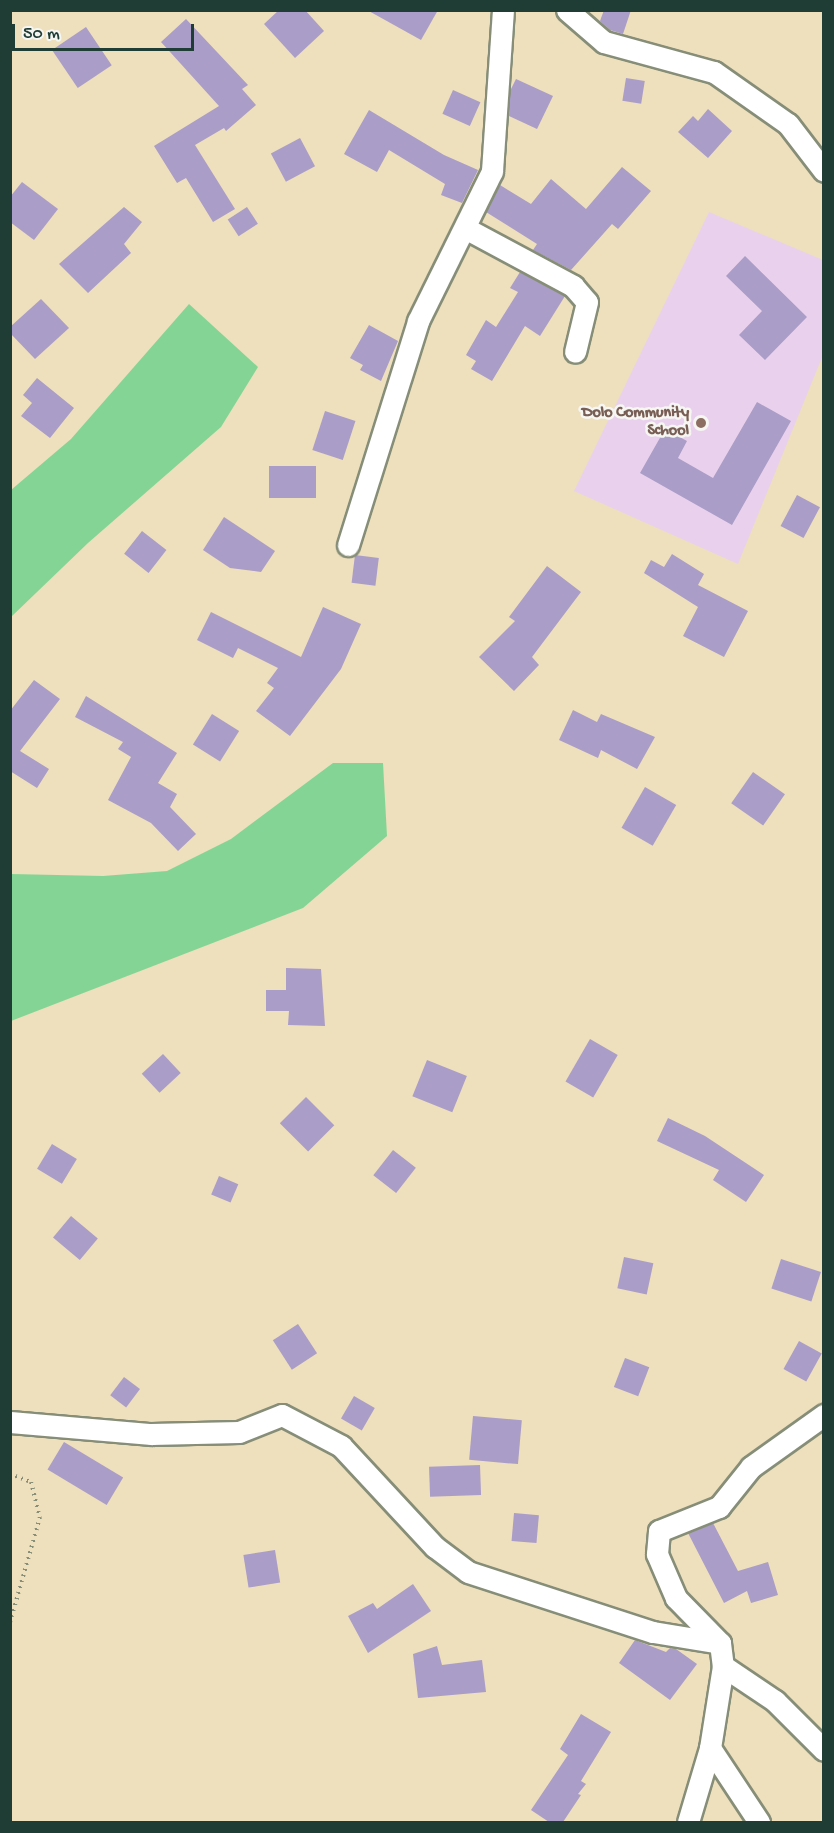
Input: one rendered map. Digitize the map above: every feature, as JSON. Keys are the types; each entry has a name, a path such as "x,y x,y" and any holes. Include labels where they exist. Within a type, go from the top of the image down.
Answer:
{"street":[{"path":"348,545 418,321 492,171 503,10"},
{"path":"567,10 604,42 714,72 788,124 824,171"},
{"path":"465,228 573,286 587,302 574,352"},
{"path":"10,1422 151,1434 240,1432 282,1415 341,1446 435,1547 468,1572 653,1632 720,1643"},
{"path":"688,1822 710,1748 723,1666 720,1643 676,1598 657,1554 659,1531 719,1507 751,1467 824,1415"},
{"path":"723,1666 775,1701 824,1750"},
{"path":"710,1748 759,1822"}],"path":[{"path":"10,1474 31,1482 40,1517 10,1622"}],"shaded area":[{"name":"Dolo Community School","path":"709,212 823,260 823,355 738,564 574,491"}],"green space":[{"path":"189,304 258,367 221,427 88,543 11,617 11,490 71,439"},
{"path":"333,763 383,763 387,836 303,908 11,1021 11,874 103,876 167,871 231,839"}],"building":[{"path":"279,10 305,10 324,31 295,58 264,24"},
{"path":"367,10 438,10 421,40"},
{"path":"604,10 631,10 623,34 610,30 600,21"},
{"path":"186,19 248,85 242,89 256,105 226,131 224,128 195,145 235,209 213,222 186,178 177,183 154,146 219,106 161,42"},
{"path":"86,27 112,65 78,88 52,50"},
{"path":"626,78 645,81 641,104 622,101"},
{"path":"516,79 553,96 537,129 509,116 510,91"},
{"path":"453,90 480,102 470,126 442,114"},
{"path":"708,109 732,131 708,158 678,132 693,116 698,121"},
{"path":"369,110 444,155 478,170 462,203 441,195 445,184 389,150 377,172 344,154"},
{"path":"300,138 315,166 286,182 271,153"},
{"path":"622,167 651,191 618,229 612,224 571,270 533,250 537,244 486,212 500,185 531,204 551,179 586,209"},
{"path":"22,182 58,209 34,240 10,222 10,197"},
{"path":"124,207 142,222 124,244 131,253 88,293 59,264"},
{"path":"247,207 258,224 239,236 228,220"},
{"path":"745,256 807,317 765,360 739,335 762,311 726,276"},
{"path":"520,272 565,296 540,336 525,326 492,381 471,369 476,361 466,355 486,320 496,327 518,292 510,288"},
{"path":"41,299 69,328 35,359 10,333 10,327"},
{"path":"369,325 398,341 381,381 360,370 363,365 350,358"},
{"path":"37,378 74,408 50,438 21,416 32,403 23,395"},
{"path":"757,402 791,421 732,525 640,473 665,429 687,441 678,458 713,478"},
{"path":"325,411 355,421 343,460 312,450"},
{"path":"269,466 316,466 316,498 269,498"},
{"path":"797,495 820,507 804,538 781,526"},
{"path":"224,517 275,551 261,572 230,568 203,550"},
{"path":"142,531 166,550 149,573 124,554"},
{"path":"672,554 704,574 698,585 748,611 724,657 683,636 698,607 644,573 651,560 664,567"},
{"path":"355,555 379,558 375,586 352,583"},
{"path":"547,566 581,592 532,657 539,665 514,691 479,657 515,621 509,617"},
{"path":"323,607 361,624 341,669 290,736 256,711 274,688 267,683 278,668 238,648 233,658 197,640 211,612 301,657"},
{"path":"34,680 60,699 20,751 49,769 37,788 10,771 10,711"},
{"path":"86,696 177,753 158,783 177,794 170,807 196,834 178,851 151,823 108,800 131,757 118,749 123,742 75,717"},
{"path":"573,710 597,722 601,714 655,737 637,769 601,750 598,758 559,740"},
{"path":"212,714 239,731 220,761 193,745"},
{"path":"753,772 785,794 763,825 731,803"},
{"path":"645,787 676,805 653,846 622,828"},
{"path":"286,968 321,969 325,1026 288,1025 289,1011 266,1011 266,990 286,990"},
{"path":"590,1039 618,1055 593,1097 566,1081"},
{"path":"163,1054 181,1073 160,1093 142,1074"},
{"path":"427,1060 467,1076 452,1112 412,1096"},
{"path":"306,1097 334,1125 308,1151 280,1123"},
{"path":"668,1118 705,1136 764,1175 746,1202 713,1180 719,1170 657,1141"},
{"path":"52,1144 77,1159 62,1184 37,1169"},
{"path":"393,1150 416,1168 396,1193 373,1175"},
{"path":"219,1176 238,1184 231,1203 211,1194"},
{"path":"71,1216 98,1238 80,1260 53,1237"},
{"path":"624,1257 653,1263 647,1295 617,1288"},
{"path":"781,1259 821,1272 811,1301 771,1288"},
{"path":"298,1324 317,1353 292,1370 273,1340"},
{"path":"799,1341 822,1354 806,1382 783,1369"},
{"path":"625,1358 649,1367 638,1396 614,1387"},
{"path":"124,1377 140,1389 126,1407 110,1395"},
{"path":"354,1396 375,1408 362,1431 341,1419"},
{"path":"473,1416 522,1420 518,1464 469,1460"},
{"path":"64,1442 123,1478 107,1505 48,1469"},
{"path":"480,1465 481,1495 430,1497 429,1467"},
{"path":"514,1513 539,1515 536,1543 512,1541"},
{"path":"713,1523 738,1571 768,1562 778,1595 751,1603 747,1591 724,1603 688,1533"},
{"path":"275,1550 280,1583 249,1588 243,1555"},
{"path":"413,1584 431,1611 368,1653 348,1616 373,1603 377,1609"},
{"path":"635,1640 666,1652 670,1648 676,1649 697,1664 670,1700 619,1663"},
{"path":"437,1646 442,1665 482,1660 486,1692 418,1698 413,1654"},
{"path":"581,1714 611,1732 581,1781 586,1784 563,1822 549,1822 531,1810 568,1755 560,1749"}],"place":[{"name":"Dolo Community School","path":"701,423"}]}
